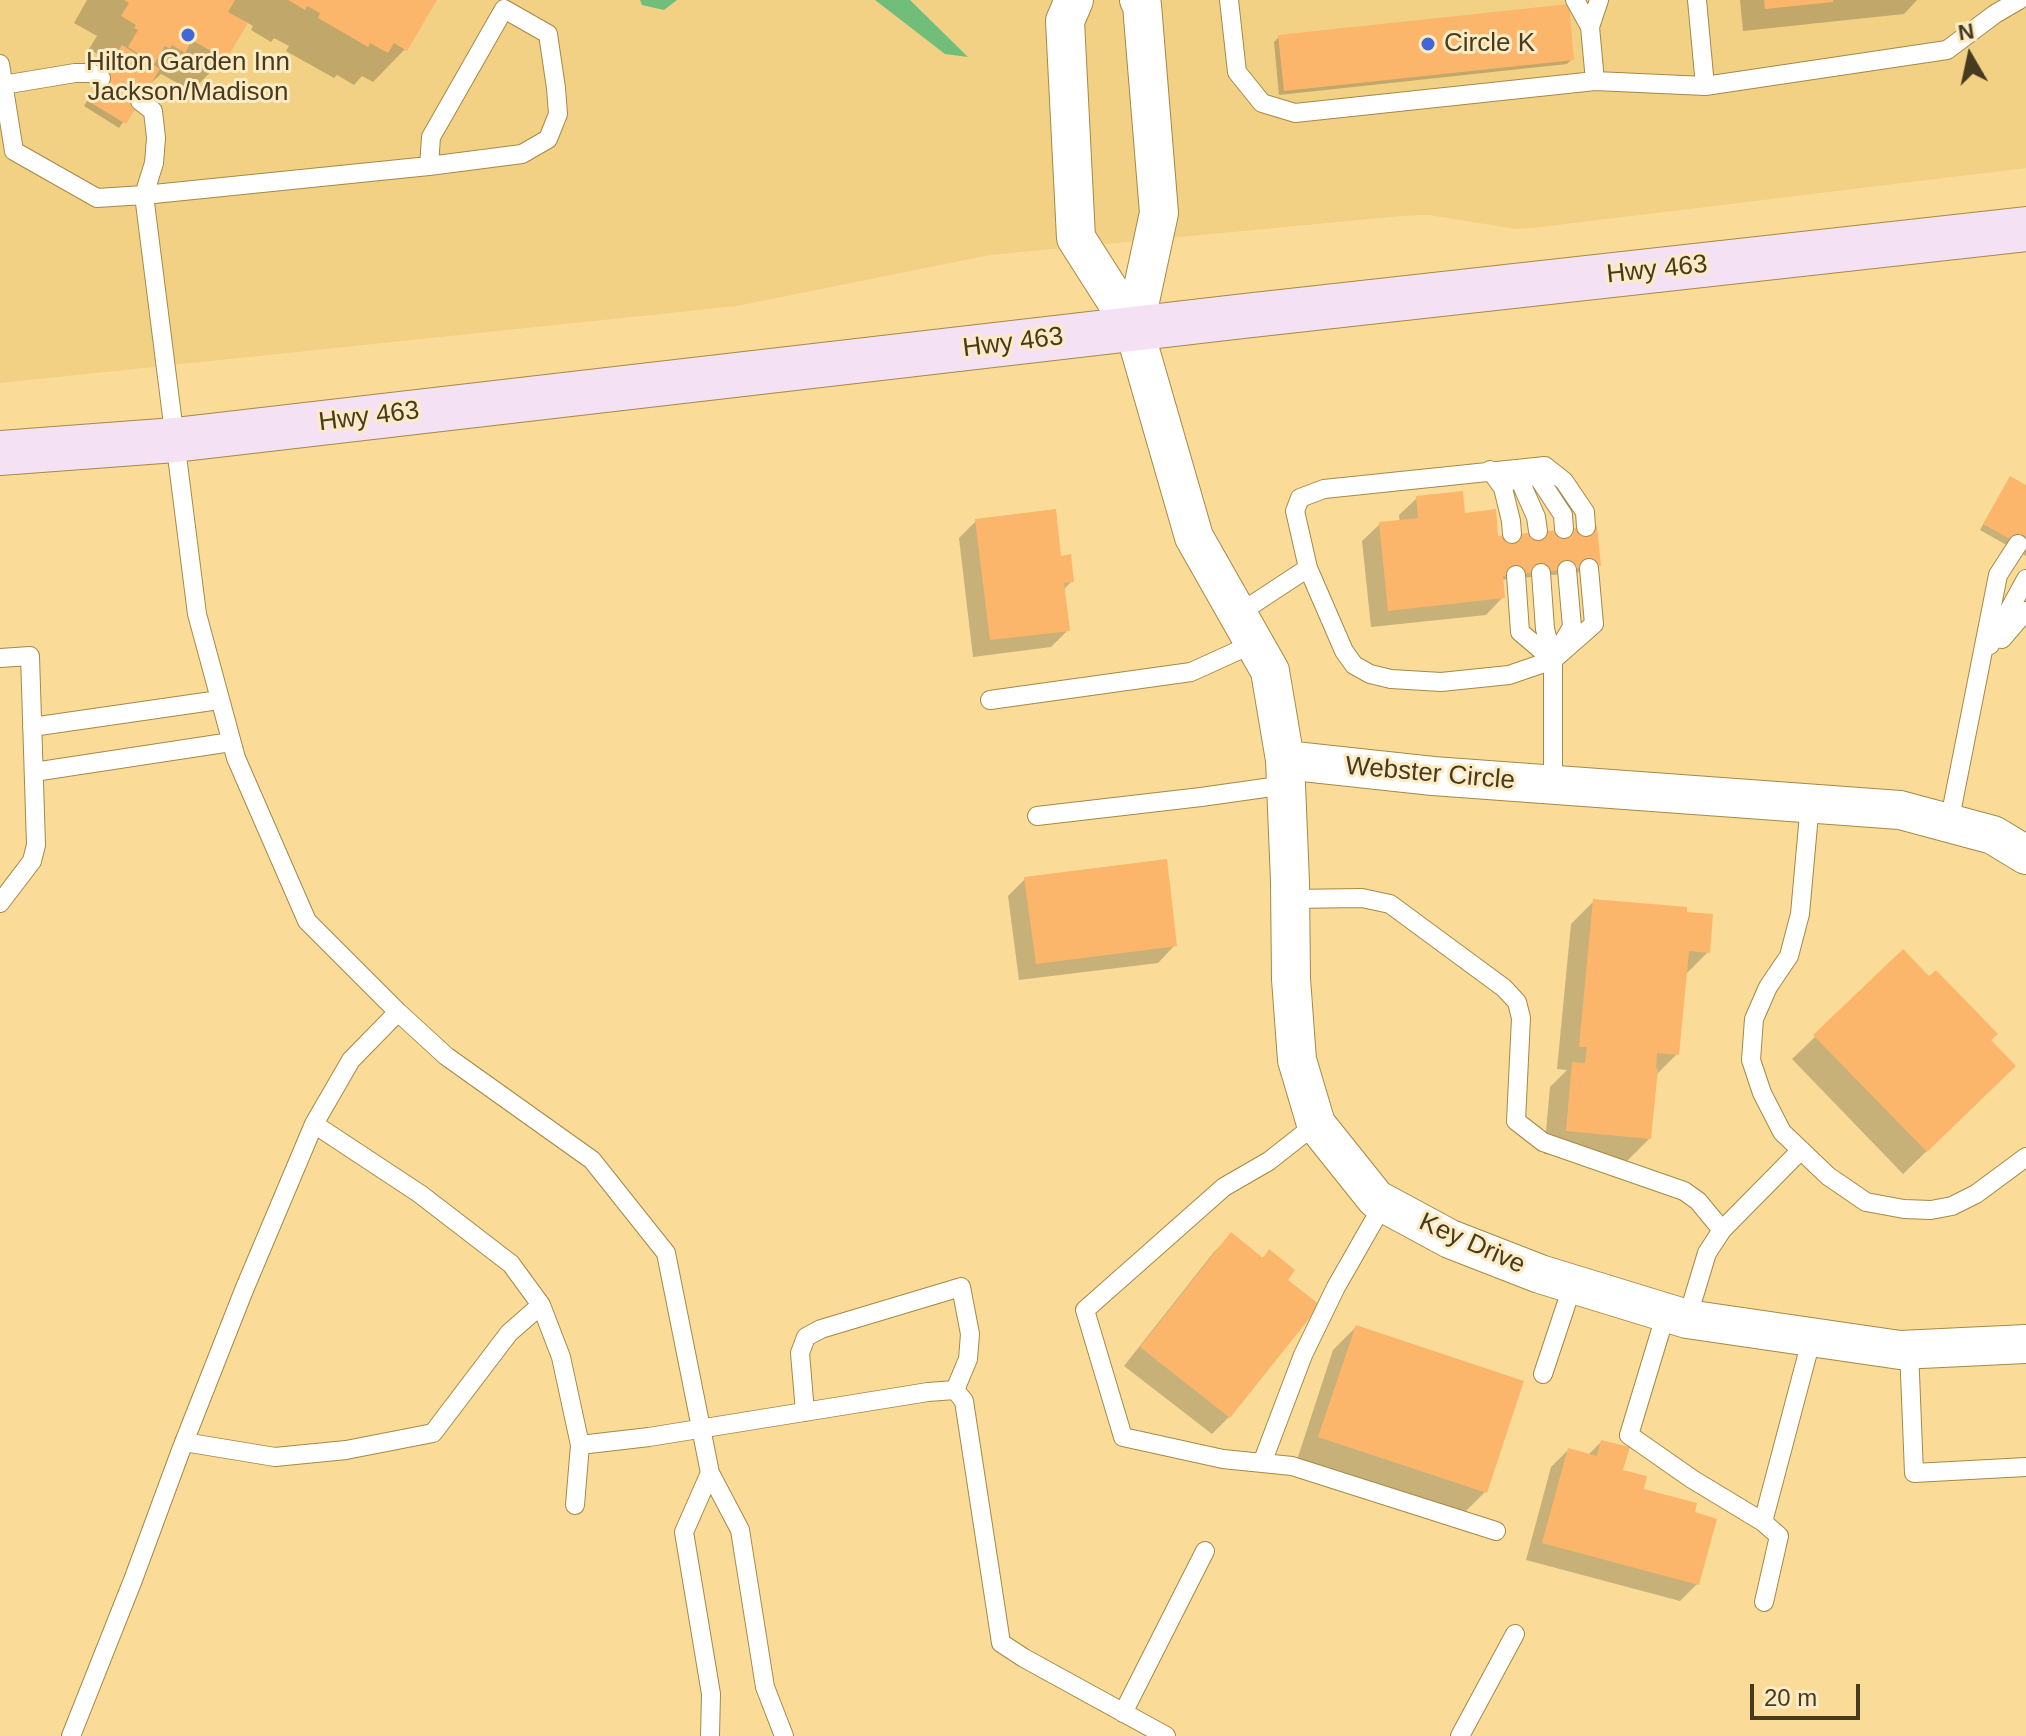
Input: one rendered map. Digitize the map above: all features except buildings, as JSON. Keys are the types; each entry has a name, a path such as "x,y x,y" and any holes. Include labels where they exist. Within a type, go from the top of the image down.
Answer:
{"main road":[{"name":"Hwy 463","path":"0,453 175,440 2026,229"}],"street":[{"path":"1074,0 1065,21 1076,238 1134,329 1194,537 1270,671 1286,772"},
{"path":"1134,329 1159,213 1142,5 1139,0"},
{"name":"Webster Circle","path":"1286,772 1433,776 1900,810 1993,835 2026,855"},
{"name":"Key Drive","path":"1286,772 1291,979 1297,1060 1316,1124 1376,1199 1450,1239 1540,1274 1677,1316 1900,1350 2026,1344"}],"lane":[{"path":"1229,0 1237,72 1262,103 1295,113 1595,81 1705,86 1947,50 1993,7 2019,0"},
{"path":"1575,0 1590,27"},
{"path":"1595,81 1590,27 1599,0"},
{"path":"1697,0 1705,86"},
{"path":"0,64 14,151 97,198 429,166 522,154 548,139 558,114 548,34 504,9 431,137 429,166"},
{"path":"3,85 75,73 91,73 101,78"},
{"path":"140,101 153,111 156,138 154,163 144,195 197,614 231,742 307,921 446,1056 592,1160 666,1253 710,1473 740,1530 765,1687 784,1736"},
{"path":"1586,527 1585,512 1564,481 1545,466 1324,489 1300,498 1295,511 1308,568 1344,651 1354,665 1370,674 1391,679 1441,682 1509,675 1553,660 1594,624 1589,568"},
{"path":"1490,470 1538,477 1563,515 1564,529"},
{"path":"1490,470 1521,483 1536,517 1538,531"},
{"path":"1490,470 1503,488 1512,534"},
{"path":"1949,823 1998,575 2018,544"},
{"path":"990,700 1191,672 1246,629 1308,568"},
{"path":"1553,660 1572,627 1567,570"},
{"path":"1541,573 1545,629 1553,660 1553,785"},
{"path":"1516,575 1520,632 1553,660"},
{"path":"1981,662 2026,579"},
{"path":"1981,662 2026,611"},
{"path":"1981,662 2026,628"},
{"path":"0,658 30,656 36,845 32,861 0,903"},
{"path":"32,727 219,700"},
{"path":"34,772 231,742"},
{"path":"1037,816 1201,797 1286,772"},
{"path":"1810,803 1800,914 1789,956 1768,987 1754,1019 1751,1060 1762,1093 1782,1132 1828,1176 1866,1202 1904,1209 1931,1210 1952,1206 1976,1194 2026,1157"},
{"path":"1290,899 1362,898 1390,904 1504,988 1517,1002 1521,1018 1516,1121 1543,1142 1684,1191 1698,1201 1722,1230"},
{"path":"71,1736 244,1290 314,1124 351,1060 398,1012"},
{"path":"314,1124 420,1194 511,1264 541,1305 561,1357 580,1445 575,1505"},
{"path":"1316,1124 1269,1161 1224,1187 1085,1310 1123,1437 1223,1459 1292,1466 1496,1531"},
{"path":"1764,1602 1779,1536 1763,1522 1692,1479 1629,1435 1677,1316 1707,1253 1722,1230 1801,1150"},
{"path":"1262,1463 1303,1355 1336,1287 1384,1203"},
{"path":"1543,1374 1573,1284"},
{"path":"805,1412 800,1353 806,1337 821,1329 961,1287 970,1334 968,1359 955,1390"},
{"path":"184,1442 275,1457 346,1450 433,1433 509,1333 541,1305"},
{"path":"1763,1522 1812,1337"},
{"path":"1909,1349 1914,1473 2026,1467"},
{"path":"580,1445 955,1390"},
{"path":"955,1390 964,1401 1001,1643 1166,1736"},
{"path":"710,1473 684,1532 711,1694 710,1736"},
{"path":"1123,1713 1205,1551"},
{"path":"1460,1736 1515,1634"}],"shaded area":[{"path":"0,0 2026,0 2026,168 1533,228 1516,229 1428,215 1401,216 990,255 737,306 0,383"},
{"path":"640,0 677,0 664,10 642,5"},
{"path":"875,0 910,0 968,57 945,54"}],"place":[{"name":"Hilton Garden Inn Jackson/Madison","path":"188,35"},
{"name":"Circle K","path":"1428,44"}]}
